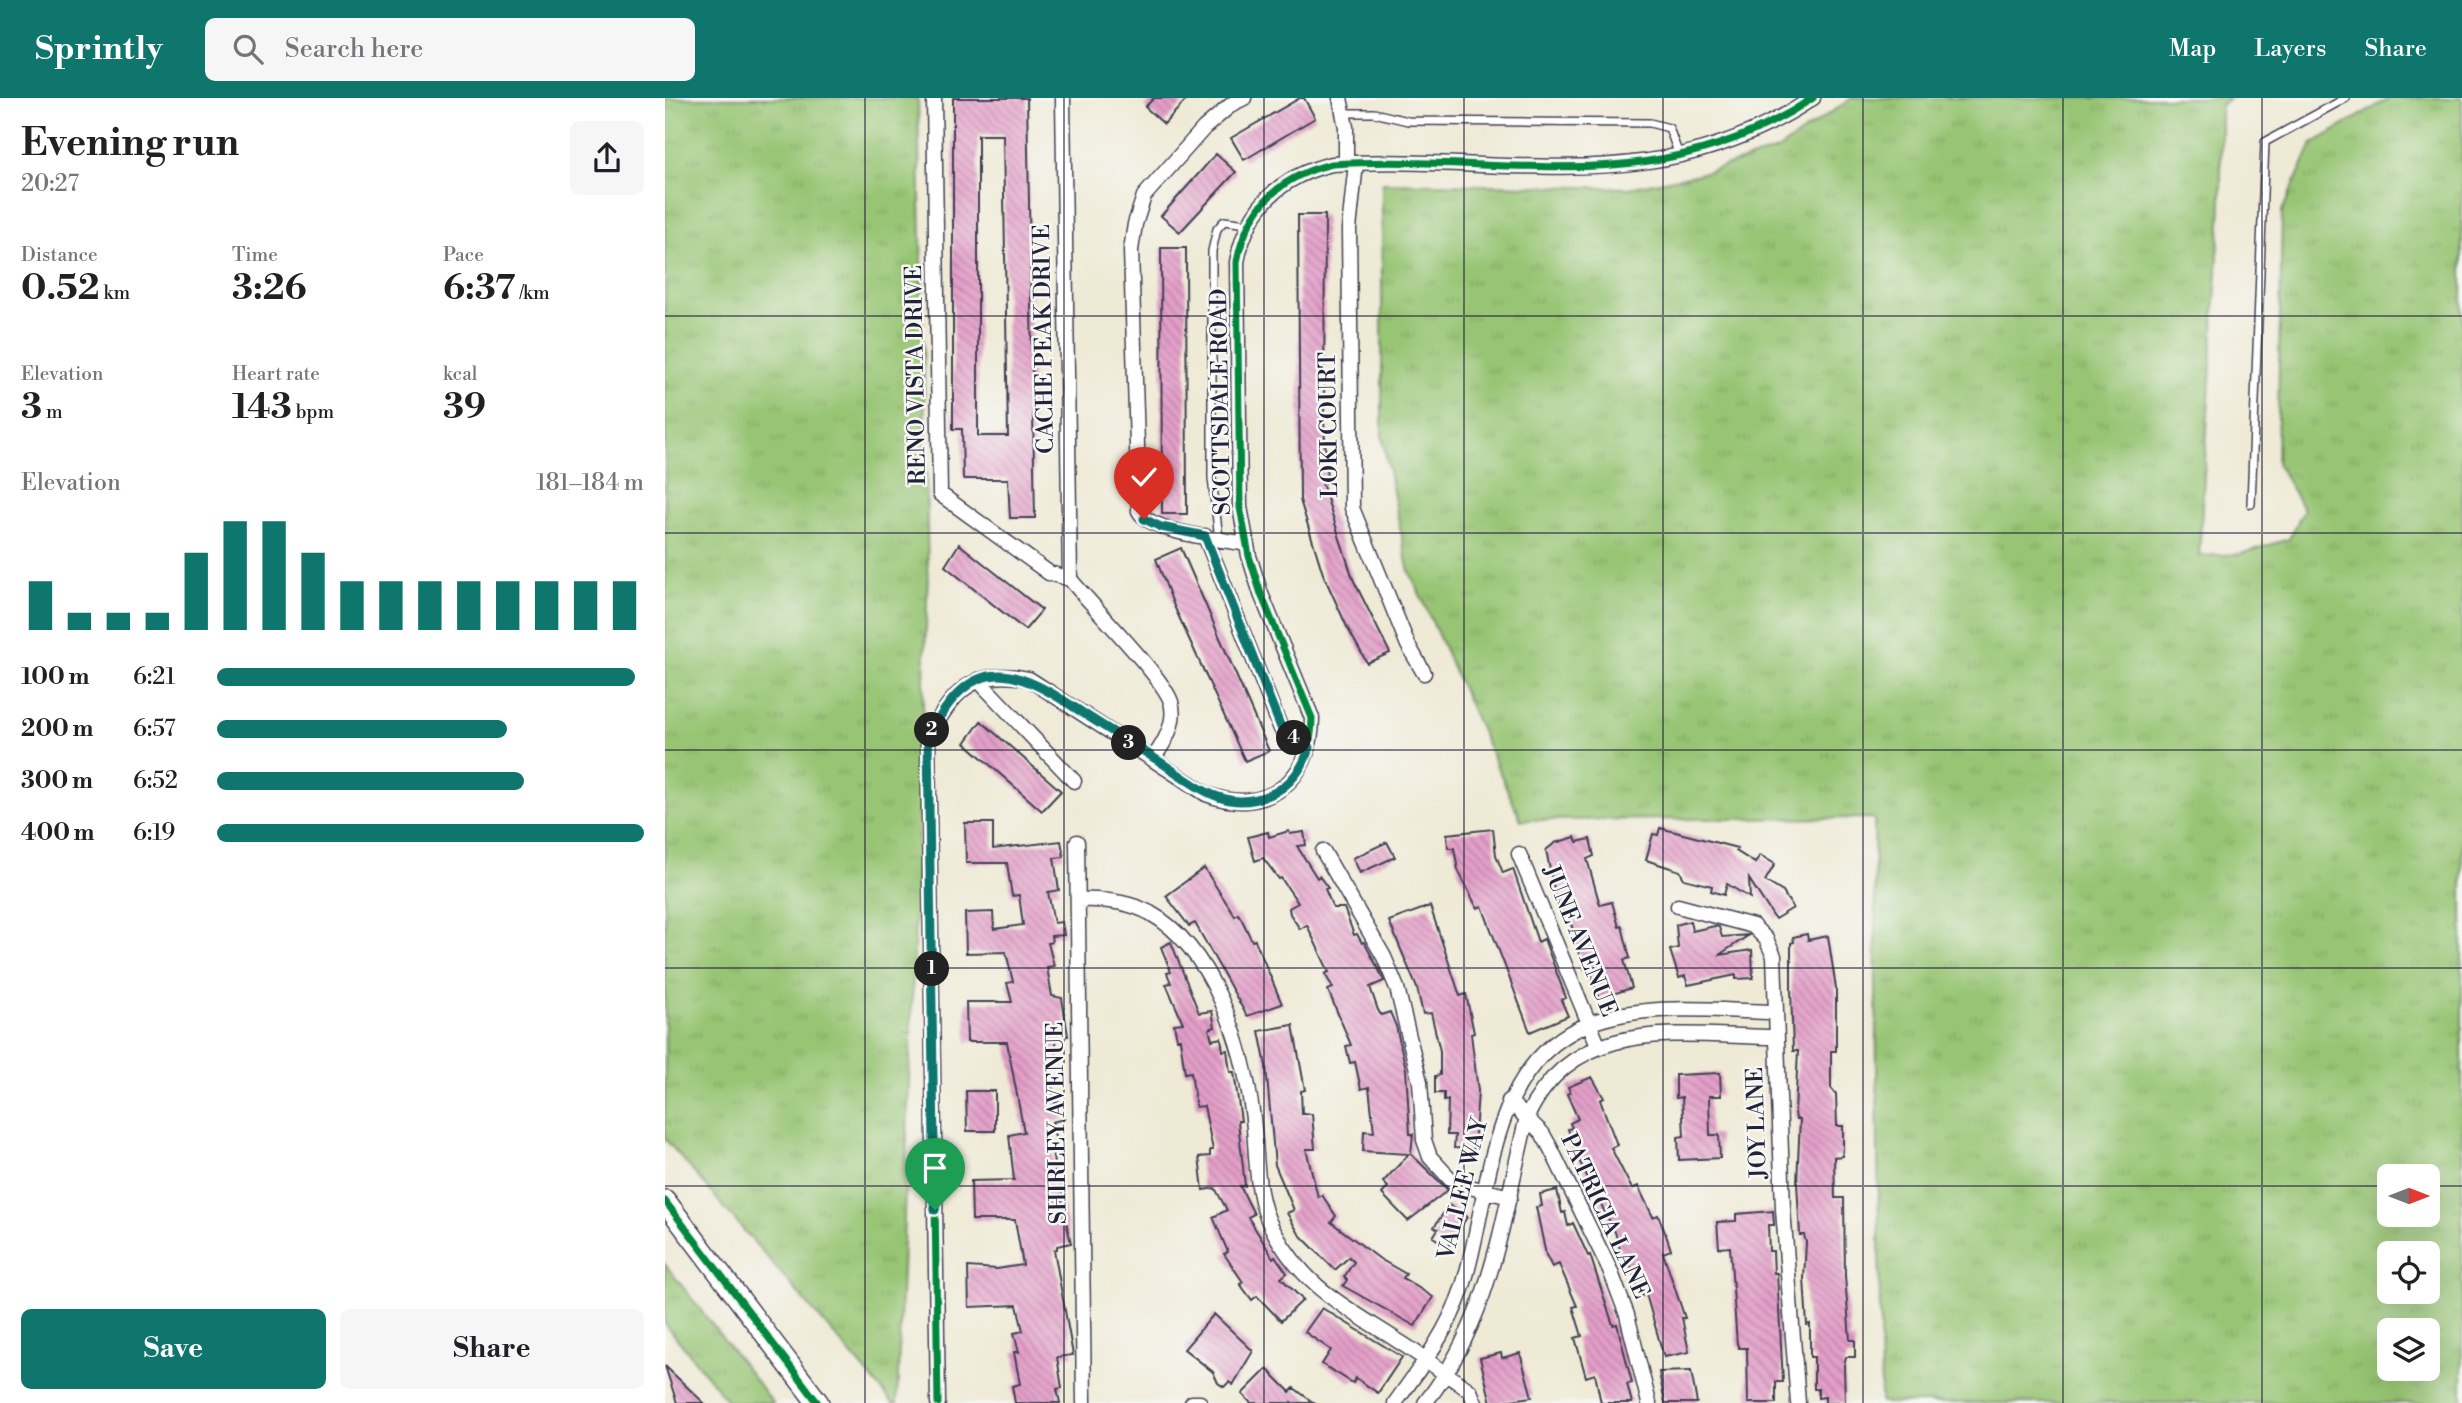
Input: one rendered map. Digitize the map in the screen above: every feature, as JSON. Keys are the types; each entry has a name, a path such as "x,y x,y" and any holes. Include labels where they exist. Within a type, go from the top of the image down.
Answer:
{"main road":[{"path":"665,1201 818,1403"}],"street":[{"name":"RENO VISTA DRIVE","path":"934,98 940,495 1049,573 1070,579"},
{"name":"CACHE PEAK DRIVE","path":"1063,98 1070,579"},
{"path":"1244,98 1232,104 1204,128 1144,196 1131,250 1139,511 1150,524 1246,544"},
{"name":"LOKI COURT","path":"1339,98 1351,163 1349,229 1352,508 1408,645 1424,673"},
{"name":"SCOTTSDALE ROAD","path":"978,680 995,676 1028,679 1154,757 1206,794 1237,802 1272,794 1297,773 1309,747 1312,718 1307,700 1261,594 1246,544 1238,468 1237,262 1248,224 1273,191 1310,169 1351,163 1615,167 1679,158 1721,146 1756,131 1813,98"},
{"path":"1212,537 1282,730"},
{"path":"1070,579 1159,681 1171,702 1167,738 1154,757"},
{"path":"938,1403 928,738 944,707 955,694 978,680 1074,781"},
{"name":"SHIRLEY AVENUE","path":"1077,842 1084,1403"},
{"path":"1323,851 1379,946 1397,988 1420,1082 1424,1140 1430,1157 1454,1183 1510,1197"},
{"name":"JUNE AVENUE","path":"1520,854 1598,1045"},
{"path":"1078,900 1132,906 1165,923 1183,942 1224,1007 1239,1044 1252,1111 1258,1182 1272,1228 1290,1257 1321,1292 1427,1360 1470,1391 1475,1403"},
{"name":"JOY LANE","path":"1678,906 1753,926 1766,939 1774,956 1783,1209 1798,1403"},
{"name":"VALLEE WAY","path":"1395,1403 1427,1360 1461,1291 1495,1143 1509,1101 1531,1067 1562,1038 1589,1023 1620,1015 1668,1010 1776,1012"},
{"name":"VALLEE WAY","path":"1425,1403 1447,1375 1493,1270 1527,1117 1538,1094 1557,1072 1598,1045 1643,1036 1776,1037"},
{"name":"PATRICIA LANE","path":"1509,1101 1527,1117 1551,1147 1610,1270 1630,1326 1649,1403"},
{"path":"1192,1403 1200,1403"}],"lane":[{"path":"2251,504 2265,142 2346,98"},
{"path":"1343,113 1374,113 1408,121 1650,122 1662,124 1672,132 1679,158"},
{"path":"1212,537 1212,251 1217,229 1224,221 1248,224"},
{"path":"1282,730 1309,747"}],"green space":[{"path":"665,98 918,98 928,574 897,1403 893,1403 665,1139"},
{"path":"1852,98 2230,98 2221,105 2221,207 2199,556 2240,554 2289,539 2304,510 2277,463 2282,211 2312,144 2390,98 2462,98 2462,1403 1881,1403 1874,818 1521,820 1408,568 1382,436 1382,183 1629,188 1699,174 1777,150"},
{"path":"665,1264 773,1403 729,1403 665,1324"}],"building":[{"path":"953,98 1027,98 1035,518 1010,518 1008,479 963,479 962,429 953,429","holes":["978,135 1003,135 1008,436 978,436"]},
{"path":"1154,98 1188,98 1164,124 1145,107"},
{"path":"1304,98 1315,118 1244,160 1231,138"},
{"path":"1216,154 1236,172 1180,232 1161,216"},
{"path":"1298,215 1325,215 1324,419 1327,483 1322,483 1353,579 1390,653 1367,663 1323,574 1300,500"},
{"path":"1161,248 1186,248 1187,514 1162,514"},
{"path":"959,544 1042,610 1025,630 945,566"},
{"path":"1181,548 1269,751 1245,761 1174,606 1156,559"},
{"path":"981,721 1061,791 1042,811 965,743"},
{"path":"965,823 993,823 993,849 1061,841 1064,857 1054,858 1059,890 1048,892 1054,923 1062,922 1064,935 1051,936 1052,942 1048,943 1054,966 1047,967 1052,996 1062,998 1068,1036 1056,1038 1057,1067 1049,1067 1055,1103 1060,1102 1064,1119 1052,1122 1056,1142 1051,1143 1056,1177 1061,1176 1063,1194 1060,1194 1071,1243 1057,1246 1054,1250 1073,1355 1057,1357 1062,1388 1057,1389 1060,1403 1015,1403 1012,1386 1020,1384 1014,1352 1019,1352 1014,1333 1023,1331 1017,1305 969,1307 968,1267 997,1269 1023,1265 1015,1220 972,1220 971,1181 1014,1180 1009,1135 1024,1132 1007,1042 967,1042 966,1002 1012,1002 1007,983 1013,982 1006,952 966,953 965,913 993,912 994,929 1023,925 1019,895 1012,896 1007,863 966,863"},
{"path":"1660,828 1737,848 1736,851 1755,863 1760,855 1775,864 1765,881 1783,892 1793,908 1775,919 1749,879 1750,898 1727,884 1724,895 1711,891 1712,886 1684,879 1680,871 1646,860 1653,834 1658,835"},
{"path":"1493,829 1496,855 1503,873 1513,869 1538,942 1544,939 1566,998 1561,1000 1568,1016 1530,1032 1482,906 1477,908 1458,870 1454,848 1448,848 1447,834"},
{"path":"1289,831 1290,834 1304,832 1306,845 1297,846 1317,878 1319,876 1328,888 1325,889 1333,908 1344,908 1354,935 1357,934 1362,943 1364,942 1384,981 1370,987 1381,1015 1390,1012 1396,1026 1406,1069 1410,1134 1413,1134 1411,1154 1448,1190 1408,1221 1382,1194 1388,1187 1383,1182 1409,1154 1363,1151 1364,1131 1374,1132 1369,1087 1361,1089 1355,1062 1350,1063 1346,1046 1351,1045 1328,990 1333,988 1325,974 1329,972 1307,925 1300,929 1290,914 1289,908 1298,903 1263,858 1255,861 1248,837 1268,832 1269,837"},
{"path":"1575,837 1577,842 1590,839 1594,856 1587,859 1600,905 1612,902 1619,927 1622,926 1630,958 1624,960 1632,988 1599,998 1590,969 1585,970 1571,923 1567,924 1562,905 1559,906 1556,899 1546,850 1555,843"},
{"path":"1387,842 1395,857 1360,873 1353,858"},
{"path":"1204,868 1235,916 1238,914 1242,920 1252,941 1255,940 1282,1004 1247,1016 1195,923 1189,926 1166,896"},
{"path":"1430,906 1460,996 1466,994 1474,1033 1471,1034 1478,1091 1474,1149 1454,1148 1455,1135 1447,1135 1448,1100 1444,1101 1444,1093 1435,1093 1435,1076 1440,1075 1440,1051 1431,1013 1423,1014 1417,988 1389,921"},
{"path":"1690,921 1692,931 1715,926 1719,927 1722,937 1749,935 1719,955 1752,950 1753,978 1736,979 1736,975 1688,985 1685,976 1679,978 1670,950 1678,948 1676,925"},
{"path":"1807,934 1808,940 1828,936 1836,988 1836,1051 1831,1051 1831,1088 1836,1094 1837,1126 1843,1126 1843,1148 1842,1156 1834,1157 1835,1198 1844,1198 1845,1276 1850,1340 1855,1340 1855,1357 1846,1357 1844,1365 1845,1403 1825,1403 1825,1397 1818,1398 1818,1389 1814,1389 1814,1357 1810,1357 1810,1324 1807,1325 1804,1279 1806,1242 1804,1235 1800,1235 1797,1183 1800,1119 1796,1119 1795,1112 1798,1051 1793,1051 1791,943 1794,942 1793,937"},
{"path":"1171,942 1199,1013 1212,1011 1215,1027 1209,1029 1212,1040 1221,1038 1223,1051 1227,1050 1230,1072 1234,1072 1241,1121 1238,1121 1245,1186 1240,1186 1254,1214 1248,1217 1273,1258 1275,1256 1287,1273 1281,1278 1303,1300 1281,1321 1257,1296 1252,1300 1240,1284 1243,1282 1224,1254 1228,1252 1213,1217 1227,1210 1215,1188 1203,1190 1199,1157 1210,1156 1210,1150 1213,1150 1204,1106 1196,1107 1191,1072 1185,1073 1180,1039 1177,1039 1174,1024 1183,1023 1166,984 1171,983 1167,973 1171,972 1161,947"},
{"path":"1293,1025 1305,1090 1301,1091 1302,1114 1312,1114 1315,1149 1306,1149 1318,1197 1322,1195 1336,1216 1331,1222 1380,1259 1406,1274 1403,1278 1433,1297 1415,1326 1343,1286 1347,1280 1344,1277 1354,1262 1349,1257 1335,1270 1299,1234 1287,1213 1294,1210 1275,1165 1266,1066 1259,1031"},
{"path":"1720,1073 1721,1096 1709,1096 1710,1135 1719,1135 1720,1158 1679,1160 1678,1137 1684,1136 1682,1097 1676,1098 1676,1075"},
{"path":"1592,1077 1604,1098 1600,1100 1617,1145 1611,1148 1632,1189 1638,1186 1653,1217 1658,1215 1666,1235 1671,1250 1663,1253 1685,1318 1682,1318 1689,1352 1664,1357 1646,1294 1641,1296 1630,1264 1625,1266 1615,1232 1576,1154 1568,1129 1572,1128 1570,1123 1578,1119 1567,1094 1570,1092 1568,1087"},
{"path":"966,1091 995,1091 995,1131 967,1131"},
{"path":"1557,1190 1562,1213 1565,1212 1568,1226 1573,1223 1588,1256 1590,1255 1613,1325 1617,1324 1632,1383 1627,1384 1632,1403 1601,1403 1595,1374 1586,1377 1575,1338 1582,1336 1573,1307 1577,1306 1559,1264 1552,1267 1546,1255 1536,1207 1542,1206 1540,1194"},
{"path":"1449,1205 1467,1217 1448,1247 1433,1237 1438,1229 1434,1227"},
{"path":"1773,1211 1774,1225 1768,1225 1769,1251 1773,1251 1774,1273 1777,1273 1783,1382 1776,1382 1776,1403 1748,1403 1747,1348 1739,1348 1737,1344 1730,1247 1719,1248 1717,1222 1736,1221 1736,1214"},
{"path":"1322,1308 1402,1357 1378,1393 1356,1378 1353,1383 1322,1364 1331,1350 1305,1332"},
{"path":"1214,1314 1253,1351 1233,1385 1229,1382 1224,1387 1218,1383 1213,1372 1184,1349"},
{"path":"1501,1353 1502,1358 1520,1353 1532,1397 1491,1403 1480,1358"},
{"path":"665,1366 704,1403 677,1403"},
{"path":"1267,1369 1290,1392 1294,1388 1314,1403 1251,1403 1242,1394"},
{"path":"1691,1371 1697,1403 1665,1403 1659,1372"}],"cycle path":[{"path":"938,1403 928,739 946,709 966,687 993,677 1010,676 1029,679 1206,794 1228,800 1248,801 1266,797 1281,788 1294,776 1304,760 1310,740 1312,718 1261,594 1249,556 1240,507 1237,262 1242,243 1258,210 1282,186 1313,169 1332,164 1396,162 1579,167 1637,163 1695,151 1754,131 1813,98"},
{"path":"665,1201 818,1403"}],"route":[{"path":"935,1210 928,738 944,707 955,694 978,680 995,676 1028,679 1044,686 1154,757 1206,794 1221,800 1255,800 1272,794 1297,773 1307,757 1309,747 1282,730 1205,536 1150,524 1144,519"}]}
